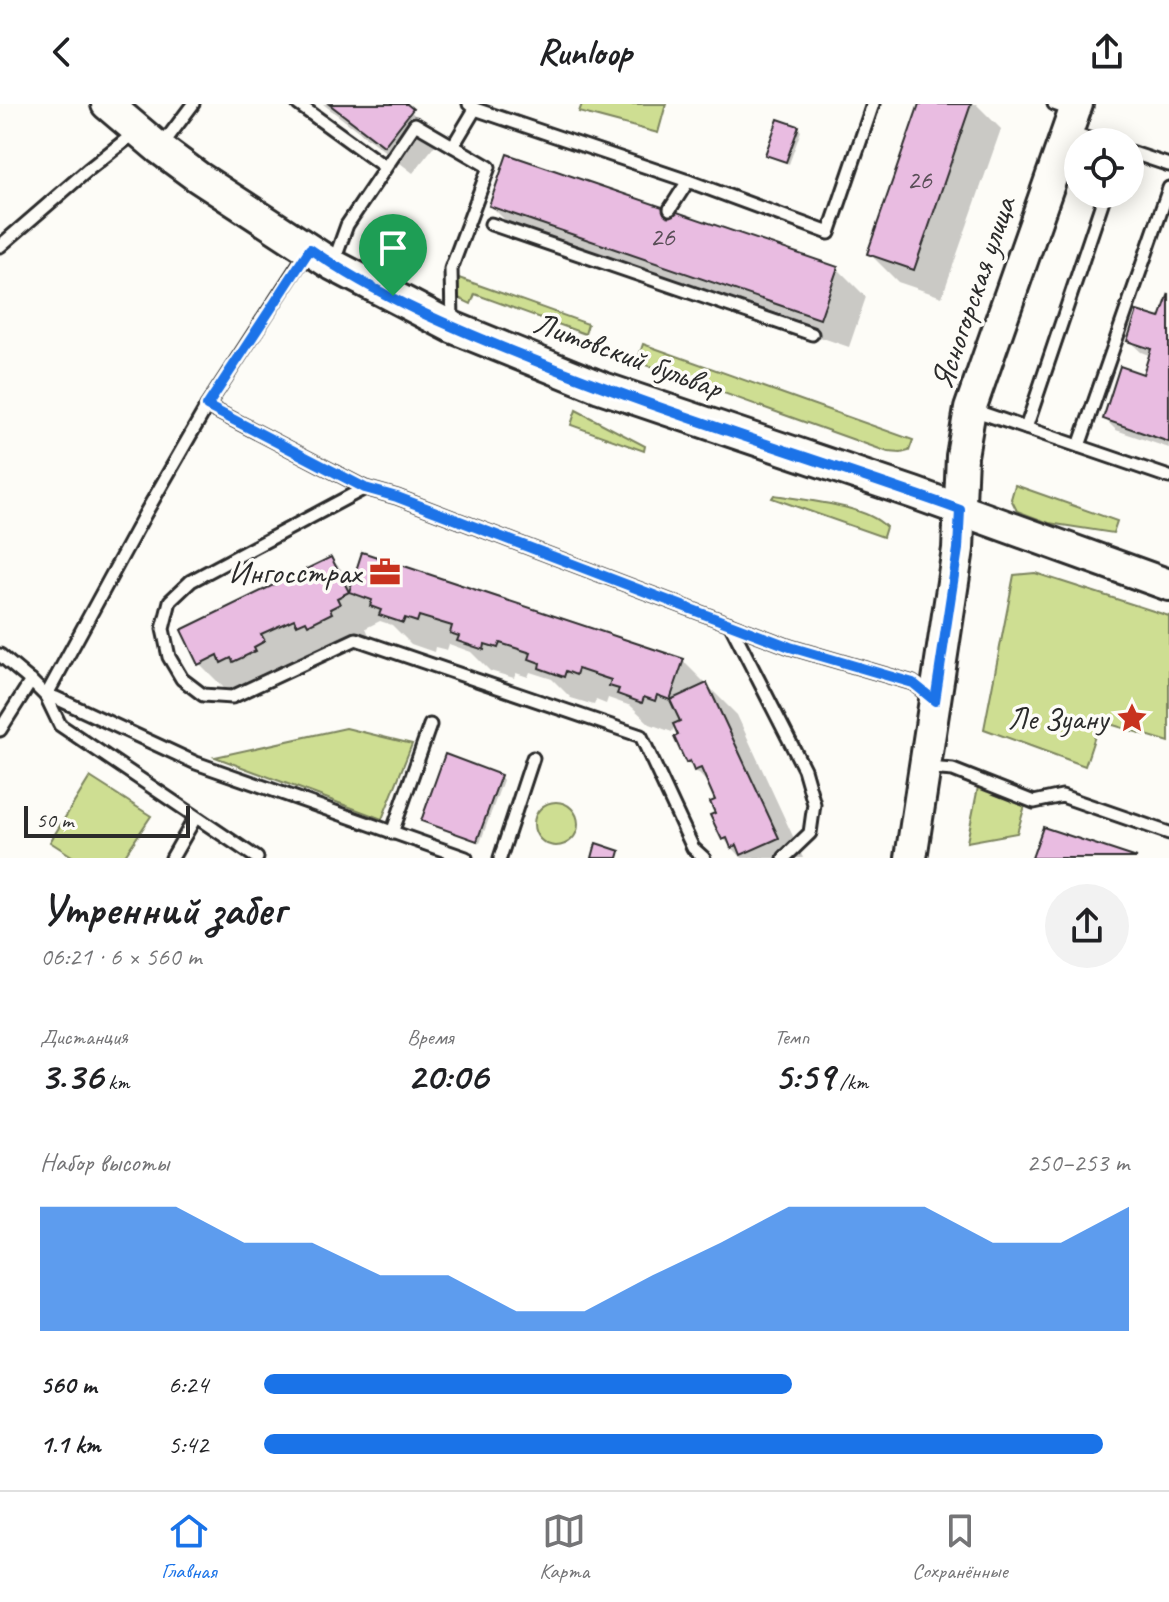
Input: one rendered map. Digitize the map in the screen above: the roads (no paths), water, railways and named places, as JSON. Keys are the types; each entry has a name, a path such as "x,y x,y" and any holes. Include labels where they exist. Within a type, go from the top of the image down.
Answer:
{"main road":[{"name":"Литовский бульвар","path":"107,104 149,140 321,257 452,327 600,387 1169,585"},
{"name":"Ясногорская улица","path":"911,858 958,549 962,456 970,409 1068,113"}],"lane":[{"path":"0,246 89,169 149,140 193,104"},
{"path":"298,104 385,167"},
{"path":"453,146 472,107 829,233 873,104"},
{"path":"1068,113 1084,128"},
{"path":"46,696 207,406 347,225 415,124 489,167 451,269 452,327"},
{"path":"1144,157 1169,165"},
{"path":"670,209 688,181"},
{"path":"1079,446 1169,188"},
{"path":"1026,428 1100,208"},
{"path":"491,224 812,334"},
{"path":"207,406 365,488 397,497 790,647 913,683 935,701"},
{"path":"970,409 1169,477"},
{"path":"365,488 191,581 170,601 163,629 169,657 182,679 203,695 232,697 356,639 641,736 693,848 704,858"},
{"path":"730,624 804,769 814,804 810,833 784,858"},
{"path":"0,655 46,696 60,725 257,858"},
{"path":"0,730 31,681"},
{"path":"46,696 196,763 466,858"},
{"path":"392,833 430,725"},
{"path":"500,858 533,758"},
{"path":"924,767 953,770 1034,802 1062,796 1169,833"},
{"path":"172,858 195,818"}],"place":[{"name":"Ингосстрах","path":"385,572"},
{"name":"Ле Зуану","path":"1132,718"}]}
